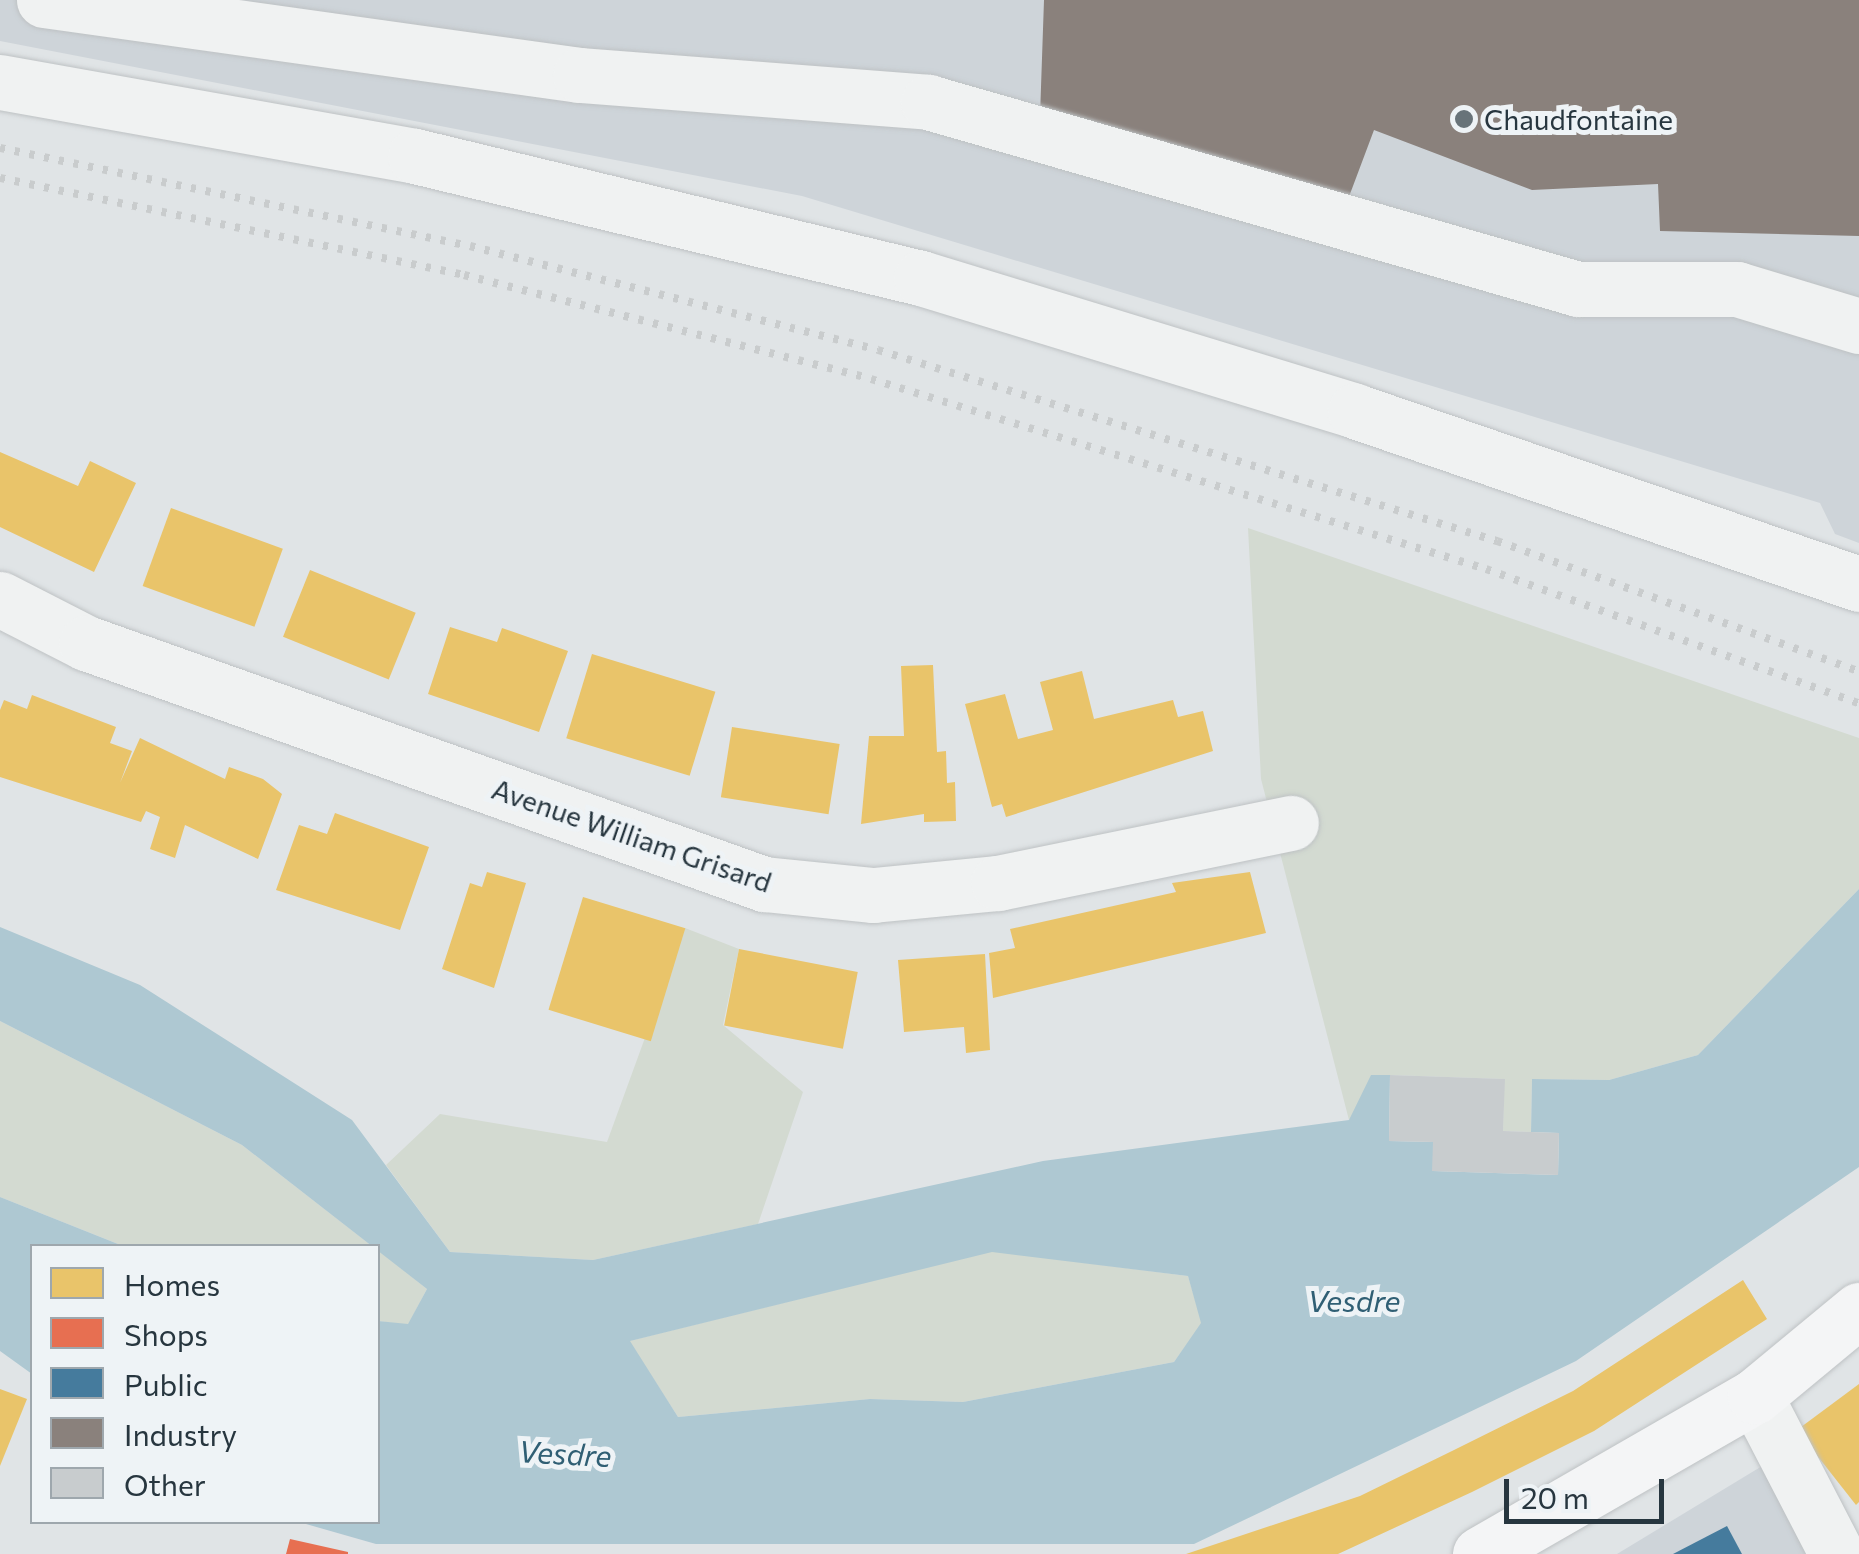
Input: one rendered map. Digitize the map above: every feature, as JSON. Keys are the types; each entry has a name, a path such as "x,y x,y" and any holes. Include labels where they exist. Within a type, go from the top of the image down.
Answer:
{"main road":[{"path":"1480,1554 1755,1396 1859,1310"}],"street":[{"path":"44,0 580,75 928,102 1578,289 1736,289 1859,326"},
{"path":"0,82 415,156 921,278 1355,411 1859,584"},
{"name":"Avenue William Grisard","path":"0,599 86,643 764,884 873,895 998,882 1291,823"},
{"path":"1755,1396 1837,1554"}],"shaded area":[{"path":"0,0 1859,0 1859,543 1835,534 1820,503 802,196 0,41"},
{"path":"1248,528 1859,738 1859,889 1698,1055 1609,1080 1532,1079 1531,1132 1503,1131 1504,1079 1390,1075 1349,1120 1261,779"},
{"path":"685,928 739,949 723,1025 803,1092 758,1224 593,1260 450,1252 386,1165 440,1114 607,1142"},
{"path":"0,1021 242,1145 369,1244 118,1244 0,1197"},
{"path":"992,1251 1188,1276 1202,1323 1174,1362 963,1402 870,1399 678,1417 629,1341"},
{"path":"380,1252 427,1289 408,1325 380,1321"},
{"path":"1772,1460 1817,1554 1617,1554"}],"water":[{"name":"Vesdre","path":"1859,889 1859,1167 1576,1361 1194,1544 376,1544 306,1524 380,1524 380,1321 408,1324 427,1289 380,1252 380,1244 369,1244 242,1145 0,1021 0,927 140,985 352,1120 450,1252 593,1260 1043,1161 1349,1120 1371,1075 1390,1075 1389,1141 1433,1142 1433,1171 1558,1175 1559,1133 1531,1132 1532,1079 1609,1080 1698,1055","holes":["992,1252 1188,1276 1201,1323 1174,1362 963,1402 870,1399 678,1417 630,1341"]},
{"path":"0,1197 118,1244 30,1244 30,1373 0,1351"}],"building: Homes":[{"path":"0,452 78,486 90,461 136,483 94,572 0,527"},
{"path":"171,508 283,549 254,627 143,586"},
{"path":"310,570 416,613 389,679 283,637"},
{"path":"450,627 497,642 502,628 568,651 539,732 428,694"},
{"path":"592,654 715,692 690,776 566,738"},
{"path":"933,665 937,752 946,751 947,783 955,782 956,821 924,822 924,814 861,824 869,736 904,736 901,666"},
{"path":"1082,671 1094,719 1173,700 1178,717 1203,711 1213,751 1006,817 1002,804 992,807 965,704 1005,694 1018,739 1053,730 1040,682"},
{"path":"32,695 116,727 110,743 132,751 120,783 140,738 225,779 229,767 263,779 282,794 258,859 185,825 175,858 150,849 160,817 146,811 141,822 0,777 0,710 4,700 27,709"},
{"path":"732,727 840,744 829,814 721,797"},
{"path":"335,813 429,847 400,930 276,890 299,825 327,834"},
{"path":"487,872 526,883 494,988 442,969 470,883 482,887"},
{"path":"1250,872 1266,933 993,998 989,953 1015,948 1010,929 1176,892 1172,883"},
{"path":"583,897 685,928 651,1041 549,1010"},
{"path":"739,949 858,972 843,1049 724,1026"},
{"path":"985,954 990,1050 966,1053 964,1027 904,1032 898,960"},
{"path":"1743,1280 1767,1319 1594,1431 1472,1492 1338,1554 1186,1554 1360,1496 1452,1451 1573,1391"},
{"path":"1859,1384 1859,1502 1856,1505 1797,1430"},
{"path":"0,1389 27,1399 0,1466"}],"building: Shops":[{"path":"290,1539 348,1552 348,1554 286,1554"}],"building: Public":[{"path":"1727,1526 1742,1554 1673,1554"}],"building: Industry":[{"name":"Chaudfontaine","path":"1044,0 1859,0 1859,236 1660,231 1658,184 1532,190 1374,130 1347,202 1096,122 1040,116"}],"building: Other":[{"path":"1390,1075 1505,1079 1503,1131 1559,1133 1558,1175 1432,1171 1433,1142 1389,1141"}],"railway":[{"path":"0,148 470,246 878,350 1497,541 1859,671"},
{"path":"0,178 464,275 871,379 1486,569 1859,703"}],"place":[{"name":"Chaudfontaine","path":"1464,119"}]}
